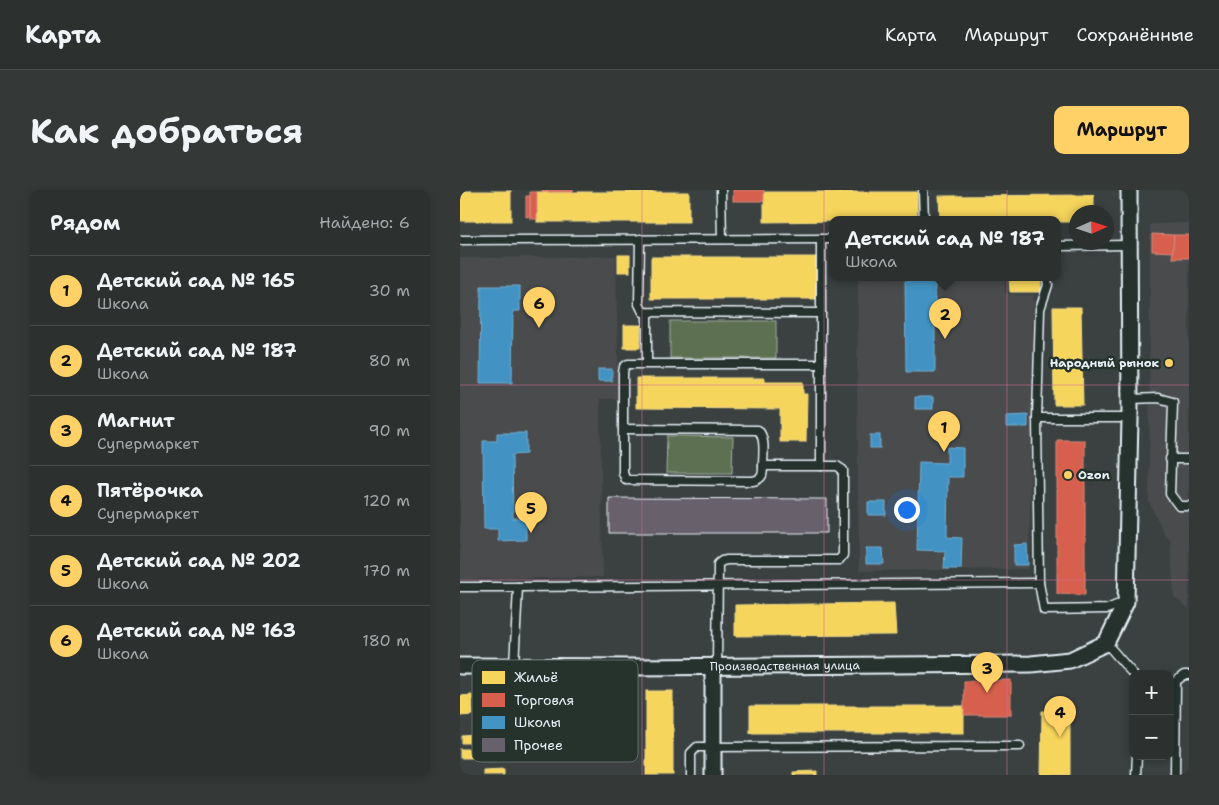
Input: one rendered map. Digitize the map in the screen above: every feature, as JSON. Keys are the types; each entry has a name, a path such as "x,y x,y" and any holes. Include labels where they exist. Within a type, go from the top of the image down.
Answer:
{"street":[{"path":"1106,643 1126,602 1130,418 1129,190"},
{"name":"Производственная улица","path":"638,667 1031,664 1070,660 1106,643"},
{"path":"713,775 715,667"}],"lane":[{"path":"721,190 722,239"},
{"path":"923,190 924,216"},
{"path":"640,239 639,304 643,312 821,313"},
{"path":"821,239 821,466"},
{"path":"460,240 829,239"},
{"path":"1061,246 1129,245"},
{"path":"1048,281 1040,309 1037,418 1039,583 1044,610 1107,609 1126,602"},
{"path":"647,313 647,363"},
{"path":"623,428 758,430 762,433 763,439 762,477 759,480 626,480 623,473 623,428 624,367 632,363 821,364"},
{"path":"1130,398 1158,398 1172,402 1170,494 1179,506 1189,506"},
{"path":"1037,418 1130,418"},
{"path":"1170,459 1189,459"},
{"path":"715,667 718,564 722,560 839,560 843,555 843,470 837,466 762,466"},
{"path":"460,587 1039,583"},
{"path":"514,660 518,587"},
{"path":"1106,643 1130,670"},
{"path":"1175,775 1176,681 1184,675 1189,675"},
{"path":"690,775 691,753 697,747 1020,746"},
{"path":"1136,775 1137,760"}],"shaded area":[{"name":"Народный рынок","path":"1189,223 1189,609 1174,597 1170,539 1165,536 1149,502 1150,224"},
{"path":"616,256 619,399 600,399 603,577 460,580 460,258"},
{"path":"858,281 1005,281 1005,294 1034,295 1029,569 859,571"}],"green space":[{"path":"670,321 776,321 776,358 670,358"},
{"path":"667,436 733,437 732,473 666,473"}],"building: Жильё":[{"path":"460,191 511,191 511,221 460,221"},
{"path":"537,192 689,192 689,222 537,222"},
{"path":"764,192 917,192 917,216 829,216 829,221 764,222"},
{"path":"1094,195 1094,205 1069,205 1069,222 1061,222 1061,216 940,216 939,196"},
{"path":"618,255 630,255 630,272 618,272"},
{"path":"651,257 819,257 818,299 651,299"},
{"path":"1009,281 1041,281 1041,292 1010,292"},
{"path":"1053,307 1081,307 1083,405 1054,405"},
{"path":"624,325 641,325 640,348 624,348"},
{"path":"636,378 765,378 765,382 803,382 803,394 807,394 806,442 780,442 780,409 636,408"},
{"path":"894,603 896,635 735,636 735,605"},
{"path":"646,691 673,691 673,775 646,775"},
{"path":"472,695 472,715 460,716 460,696"},
{"path":"750,706 964,706 964,733 750,733"},
{"path":"1042,711 1070,711 1070,775 1041,775"},
{"path":"472,735 472,743 462,743 462,736"},
{"path":"460,749 472,749 472,758 460,758"},
{"path":"504,769 504,775 483,775 483,770"},
{"path":"817,771 817,775 793,775 793,772"}],"building: Торговля":[{"path":"542,190 573,190 573,192 542,192"},
{"path":"733,190 764,190 764,201 733,201"},
{"path":"530,192 537,192 537,219 530,219"},
{"path":"526,196 530,196 530,216 526,217"},
{"path":"1152,234 1174,235 1173,252 1152,251"},
{"path":"1174,235 1189,235 1189,258 1172,258"},
{"path":"1057,440 1085,440 1085,595 1057,594"},
{"path":"1011,680 1011,715 964,715 964,681"}],"building: Школы":[{"path":"905,281 935,281 935,372 906,372"},
{"path":"481,286 520,286 520,311 513,311 512,383 480,383"},
{"path":"598,369 612,369 612,381 598,381"},
{"path":"915,397 933,397 933,409 915,409"},
{"path":"1028,415 1028,427 1006,427 1006,416"},
{"path":"497,433 526,433 526,454 512,455 513,518 526,518 526,540 498,541 498,529 484,529 483,441 497,441"},
{"path":"870,435 880,435 880,448 870,448"},
{"path":"947,447 963,448 963,477 948,477 947,537 962,538 961,569 944,569 945,551 917,550 919,462 947,463"},
{"path":"868,502 886,502 886,515 868,515"},
{"path":"1027,544 1028,565 1014,565 1014,545"},
{"path":"866,548 883,548 884,564 866,564"}],"building: Прочее":[{"path":"609,498 827,499 827,533 609,533"}],"place":[{"name":"Детский сад № 163","path":"539,328"},
{"name":"Детский сад № 187","path":"945,339"},
{"name":"Народный рынок","path":"1169,363"},
{"name":"Детский сад № 165","path":"944,452"},
{"name":"Ozon","path":"1068,475"},
{"name":"Детский сад № 202","path":"531,533"},
{"name":"Магнит","path":"987,693"},
{"name":"Пятёрочка","path":"1060,737"}]}
